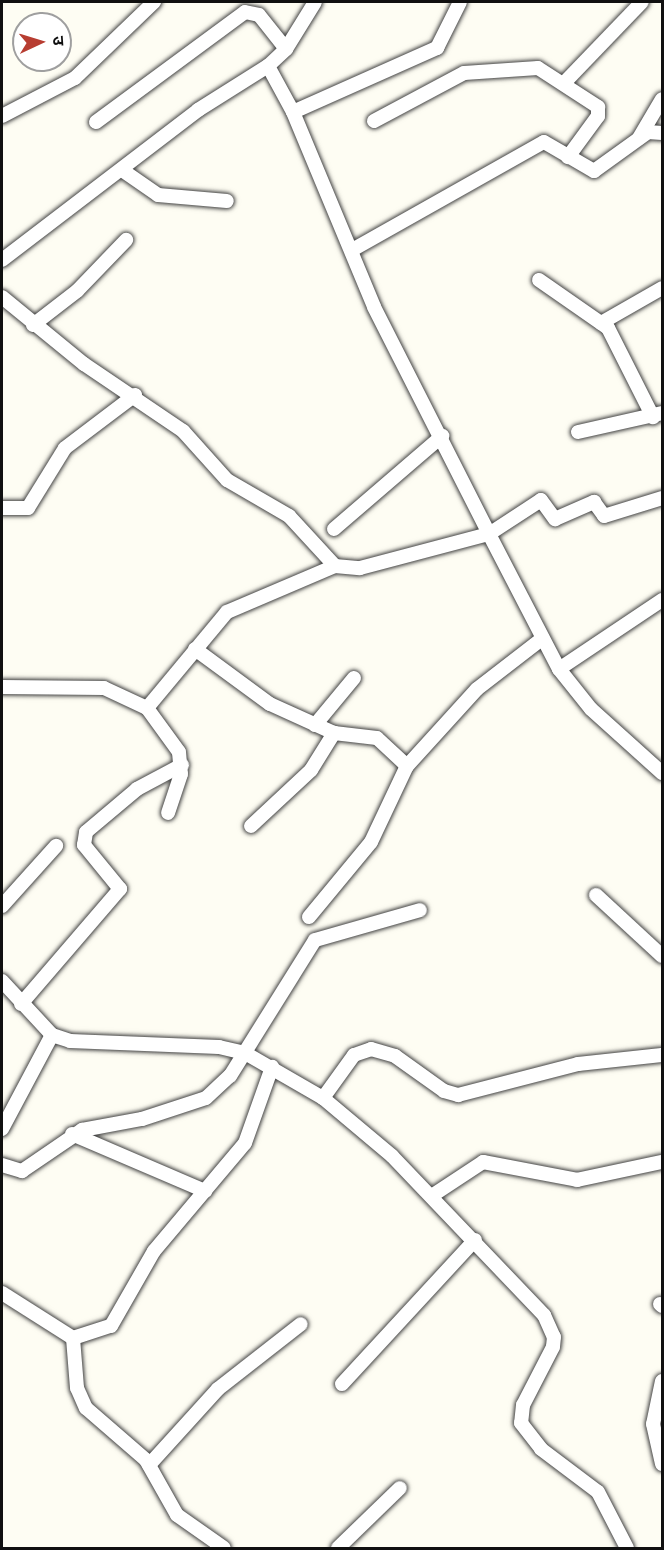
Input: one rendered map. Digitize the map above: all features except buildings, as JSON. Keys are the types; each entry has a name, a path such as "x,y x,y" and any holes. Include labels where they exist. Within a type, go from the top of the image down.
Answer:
{"street":[{"path":"2,116 75,78 154,2"},
{"path":"2,260 198,110 268,66 286,49 315,2"},
{"path":"293,112 437,48 458,2"},
{"path":"564,83 642,2"},
{"path":"96,122 245,12 259,15 286,49"},
{"path":"268,66 293,112 374,307 442,436 489,534 559,669 591,709 663,773"},
{"path":"374,121 473,71 538,68 596,103 599,111 567,157"},
{"path":"639,138 646,119 663,99"},
{"path":"352,250 544,141 554,144 567,157 587,170 600,170 648,132 663,133"},
{"path":"122,170 167,197 227,201"},
{"path":"33,325 77,291 126,240"},
{"path":"539,280 601,323 620,346 658,415 578,432"},
{"path":"601,323 663,288"},
{"path":"2,297 33,325 135,394 195,442 227,480 290,516 335,566"},
{"path":"2,508 28,508 65,448 135,394"},
{"path":"334,529 442,436"},
{"path":"147,708 216,621 241,604 335,566 360,568 489,534 541,500 555,519 594,502 604,516 663,498"},
{"path":"559,669 663,600"},
{"path":"309,916 371,842 407,766 477,689 543,638"},
{"path":"195,649 249,692 333,733 377,738 407,766"},
{"path":"315,725 354,678"},
{"path":"2,687 104,688 147,708 173,740 182,765 168,813"},
{"path":"251,826 311,770 333,733"},
{"path":"21,1005 120,889 84,845 86,832 138,789 182,765"},
{"path":"2,906 56,846"},
{"path":"596,895 663,956"},
{"path":"2,1166 14,1171 29,1168 72,1134 196,1103 220,1086 245,1053 315,940 420,910"},
{"path":"2,981 21,1005 52,1035 87,1045 219,1047 245,1053 323,1098 433,1195 544,1315 554,1336 550,1356 523,1405 521,1423 541,1449 598,1492 627,1548"},
{"path":"2,1129 6,1109 52,1035"},
{"path":"323,1098 354,1055 371,1049 395,1056 444,1091 458,1095 578,1064 663,1055"},
{"path":"2,1293 74,1338 111,1326 154,1251 245,1143 272,1067"},
{"path":"72,1134 205,1191"},
{"path":"433,1195 483,1162 577,1180 663,1162"},
{"path":"342,1384 475,1240"},
{"path":"149,1465 218,1389 301,1324"},
{"path":"74,1338 79,1398 149,1465 177,1515 224,1548"},
{"path":"663,1381 653,1424 663,1464"},
{"path":"338,1548 400,1488"}]}
